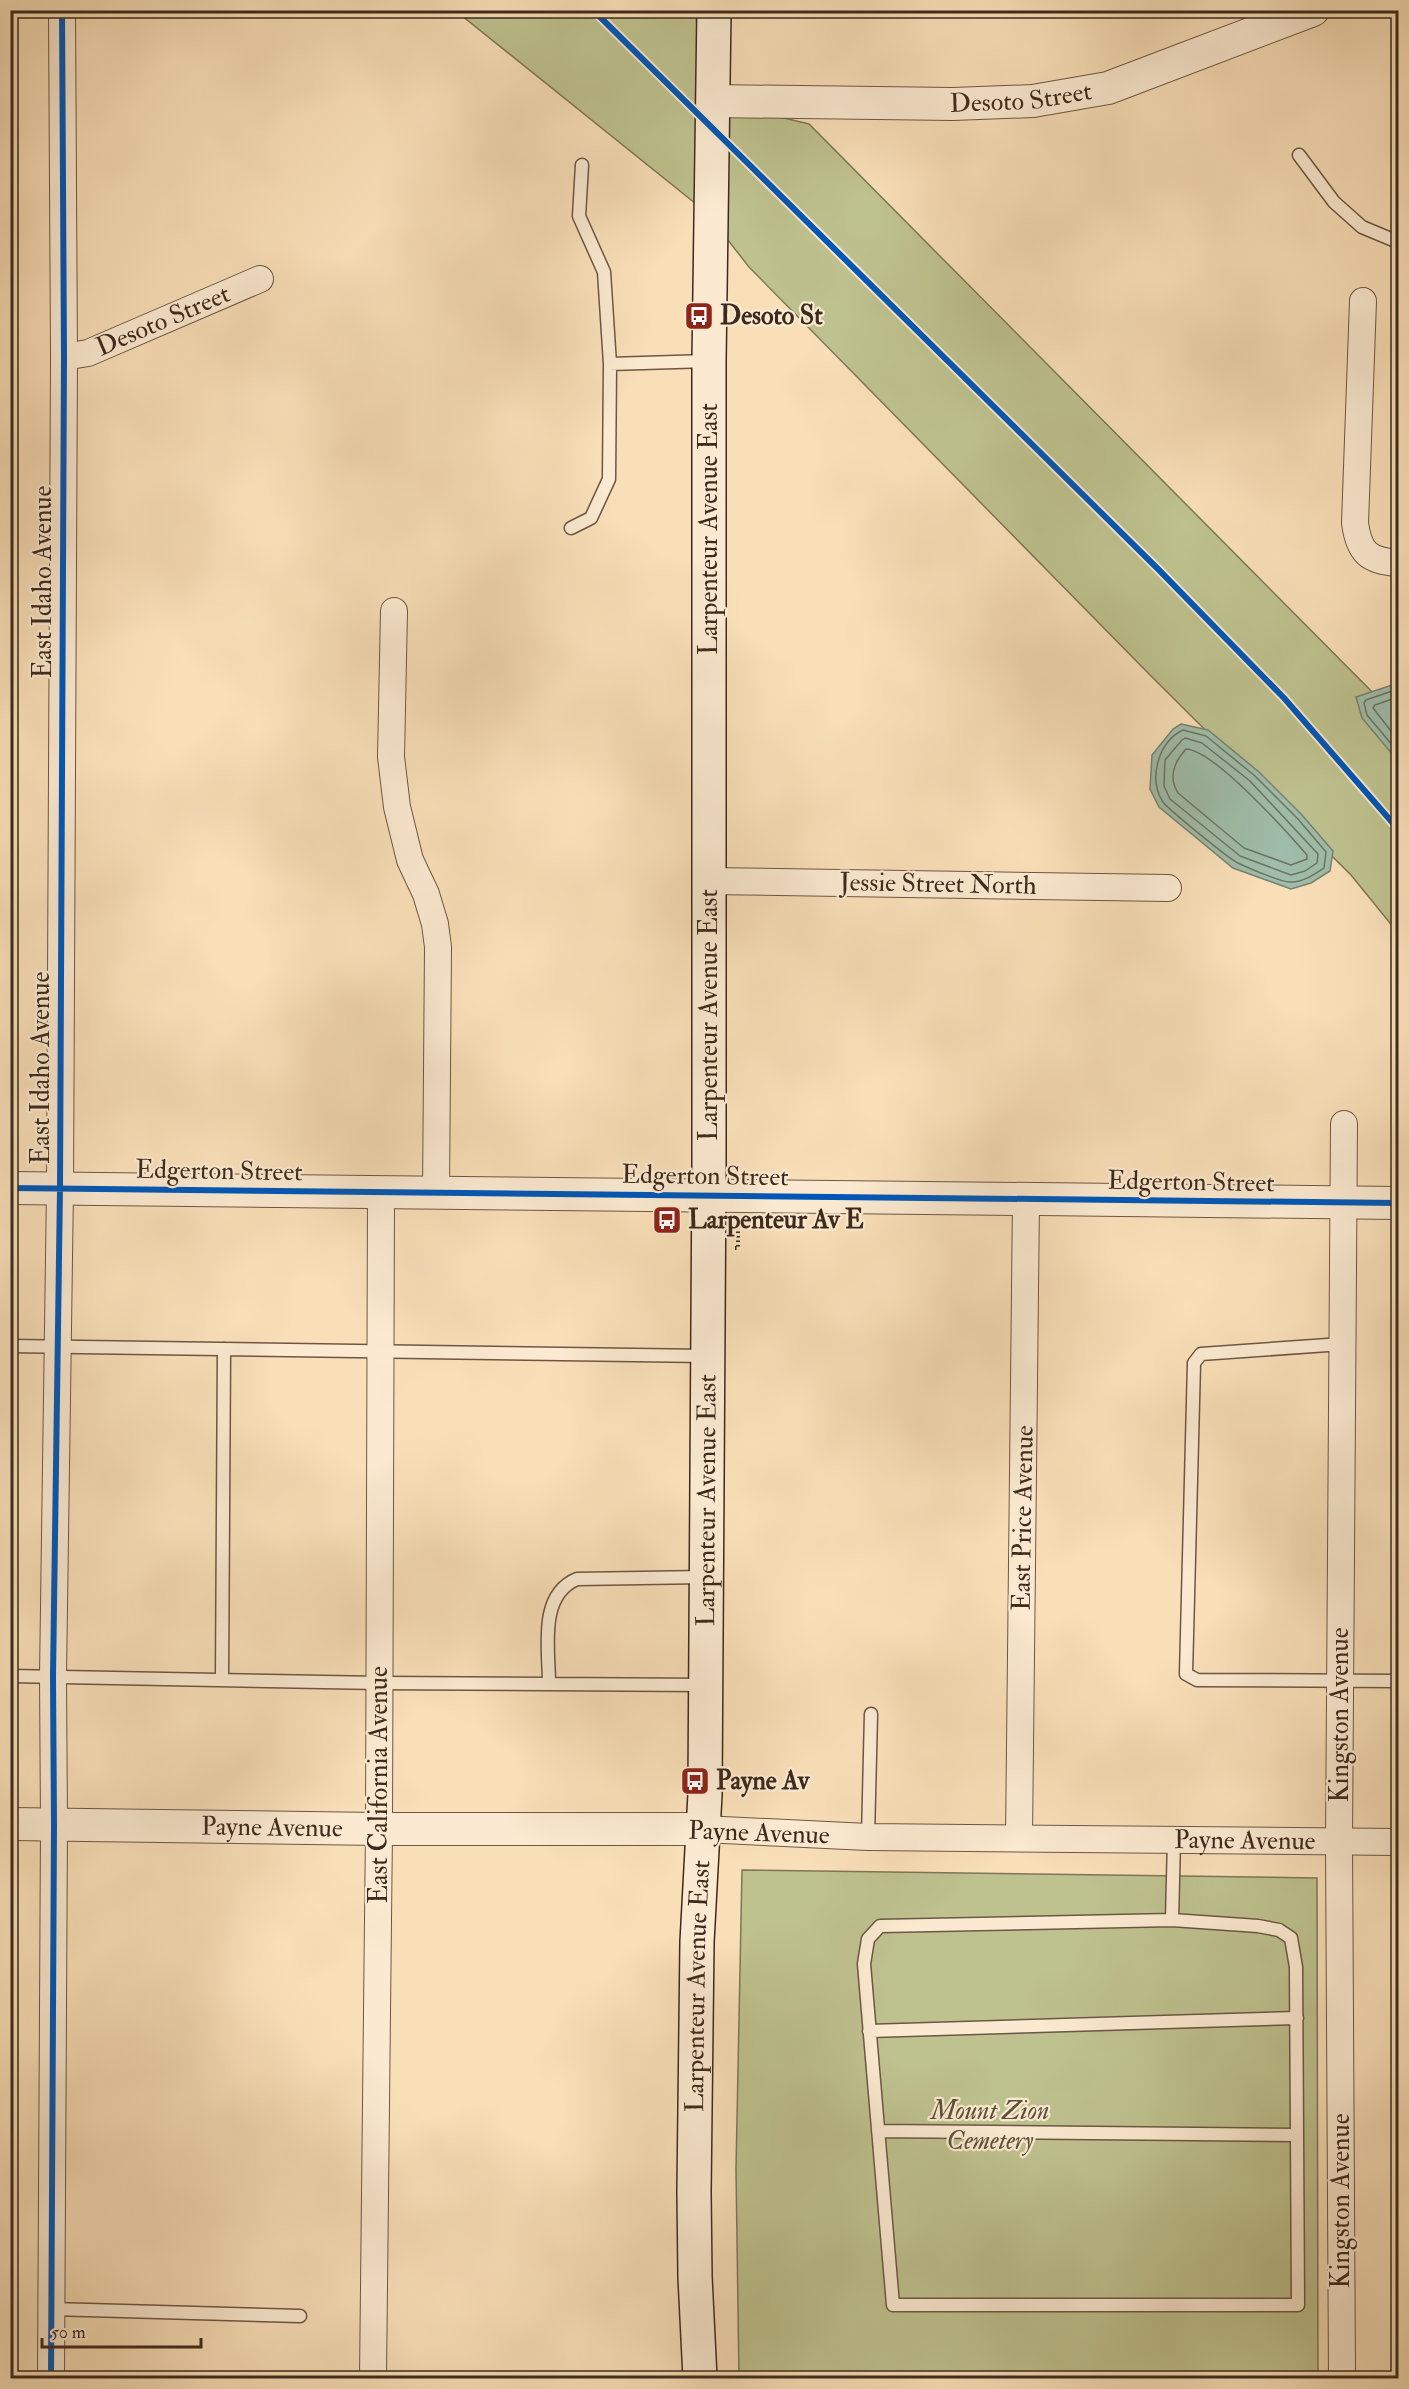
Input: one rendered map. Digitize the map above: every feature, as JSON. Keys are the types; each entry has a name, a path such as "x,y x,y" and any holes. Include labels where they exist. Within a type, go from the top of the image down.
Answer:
{"main road":[{"name":"Larpenteur Avenue East","path":"700,2379 694,2192 697,1953 703,1829 706,1685 709,1195 709,361 714,10"}],"street":[{"name":"East Idaho Avenue","path":"51,2379 53,1676 60,1189 64,357 62,10"},
{"name":"Desoto Street","path":"713,101 965,104 1033,101 1108,88 1313,10"},
{"name":"Desoto Street","path":"64,357 88,353 260,279"},
{"path":"1364,301 1356,537 1363,551 1374,559 1398,562"},
{"path":"394,611 391,757 397,807 410,860 426,894 435,924 438,947 436,1193"},
{"name":"Jessie Street North","path":"709,880 1168,888"},
{"name":"Kingston Avenue","path":"1342,2379 1339,1841 1344,1124"},
{"name":"Edgerton Street","path":"10,1188 1398,1203"},
{"name":"East California Avenue","path":"373,2379 379,1829 381,1192"},
{"name":"East Price Avenue","path":"1019,1838 1026,1199"},
{"name":"Payne Avenue","path":"10,1824 379,1829 703,1829 868,1837 1398,1842"}],"lane":[{"path":"1299,155 1334,202 1362,226 1398,242"},
{"path":"571,528 591,518 609,479 610,364 604,272 579,216 582,165"},
{"path":"610,364 709,361"},
{"path":"1342,1344 1201,1354 1194,1363 1186,1674 1197,1680 1398,1681"},
{"path":"10,1346 708,1356"},
{"path":"222,1680 224,1349"},
{"path":"549,1683 549,1617 554,1600 565,1584 577,1579 706,1577"},
{"path":"10,1676 379,1683 706,1685"},
{"path":"868,1837 871,1714"},
{"path":"1172,1920 1174,1839"},
{"path":"1172,1920 1258,1926 1279,1930 1291,1938 1296,1966 1297,2018 1298,2305 893,2305 864,1964 868,1939 880,1926 1172,1920"},
{"path":"869,2031 1297,2018"},
{"path":"878,2131 1297,2134"},
{"path":"52,2309 300,2316"}],"green space":[{"path":"456,11 696,11 706,204 713,101 809,124 1389,709 1398,722 1398,933 1351,875 1151,676 749,267 706,212"},
{"name":"Mount Zion Cemetery","path":"742,1870 1317,1878 1318,2378 739,2378 736,2169"}],"water":[{"path":"1398,683 1398,761 1362,718 1356,697"},
{"path":"1181,724 1208,730 1259,772 1302,815 1333,851 1330,871 1311,883 1291,889 1233,868 1159,807 1150,789 1152,755 1173,729"}],"cycle path":[{"path":"51,2378 53,1676 60,1189 64,357 62,10"},
{"path":"593,10 1158,569 1284,698 1398,829"},
{"path":"10,1188 1398,1203"}],"place":[{"name":"Desoto St","path":"699,316"},
{"name":"Larpenteur Av E","path":"667,1220"},
{"name":"Payne Av","path":"695,1781"}]}
